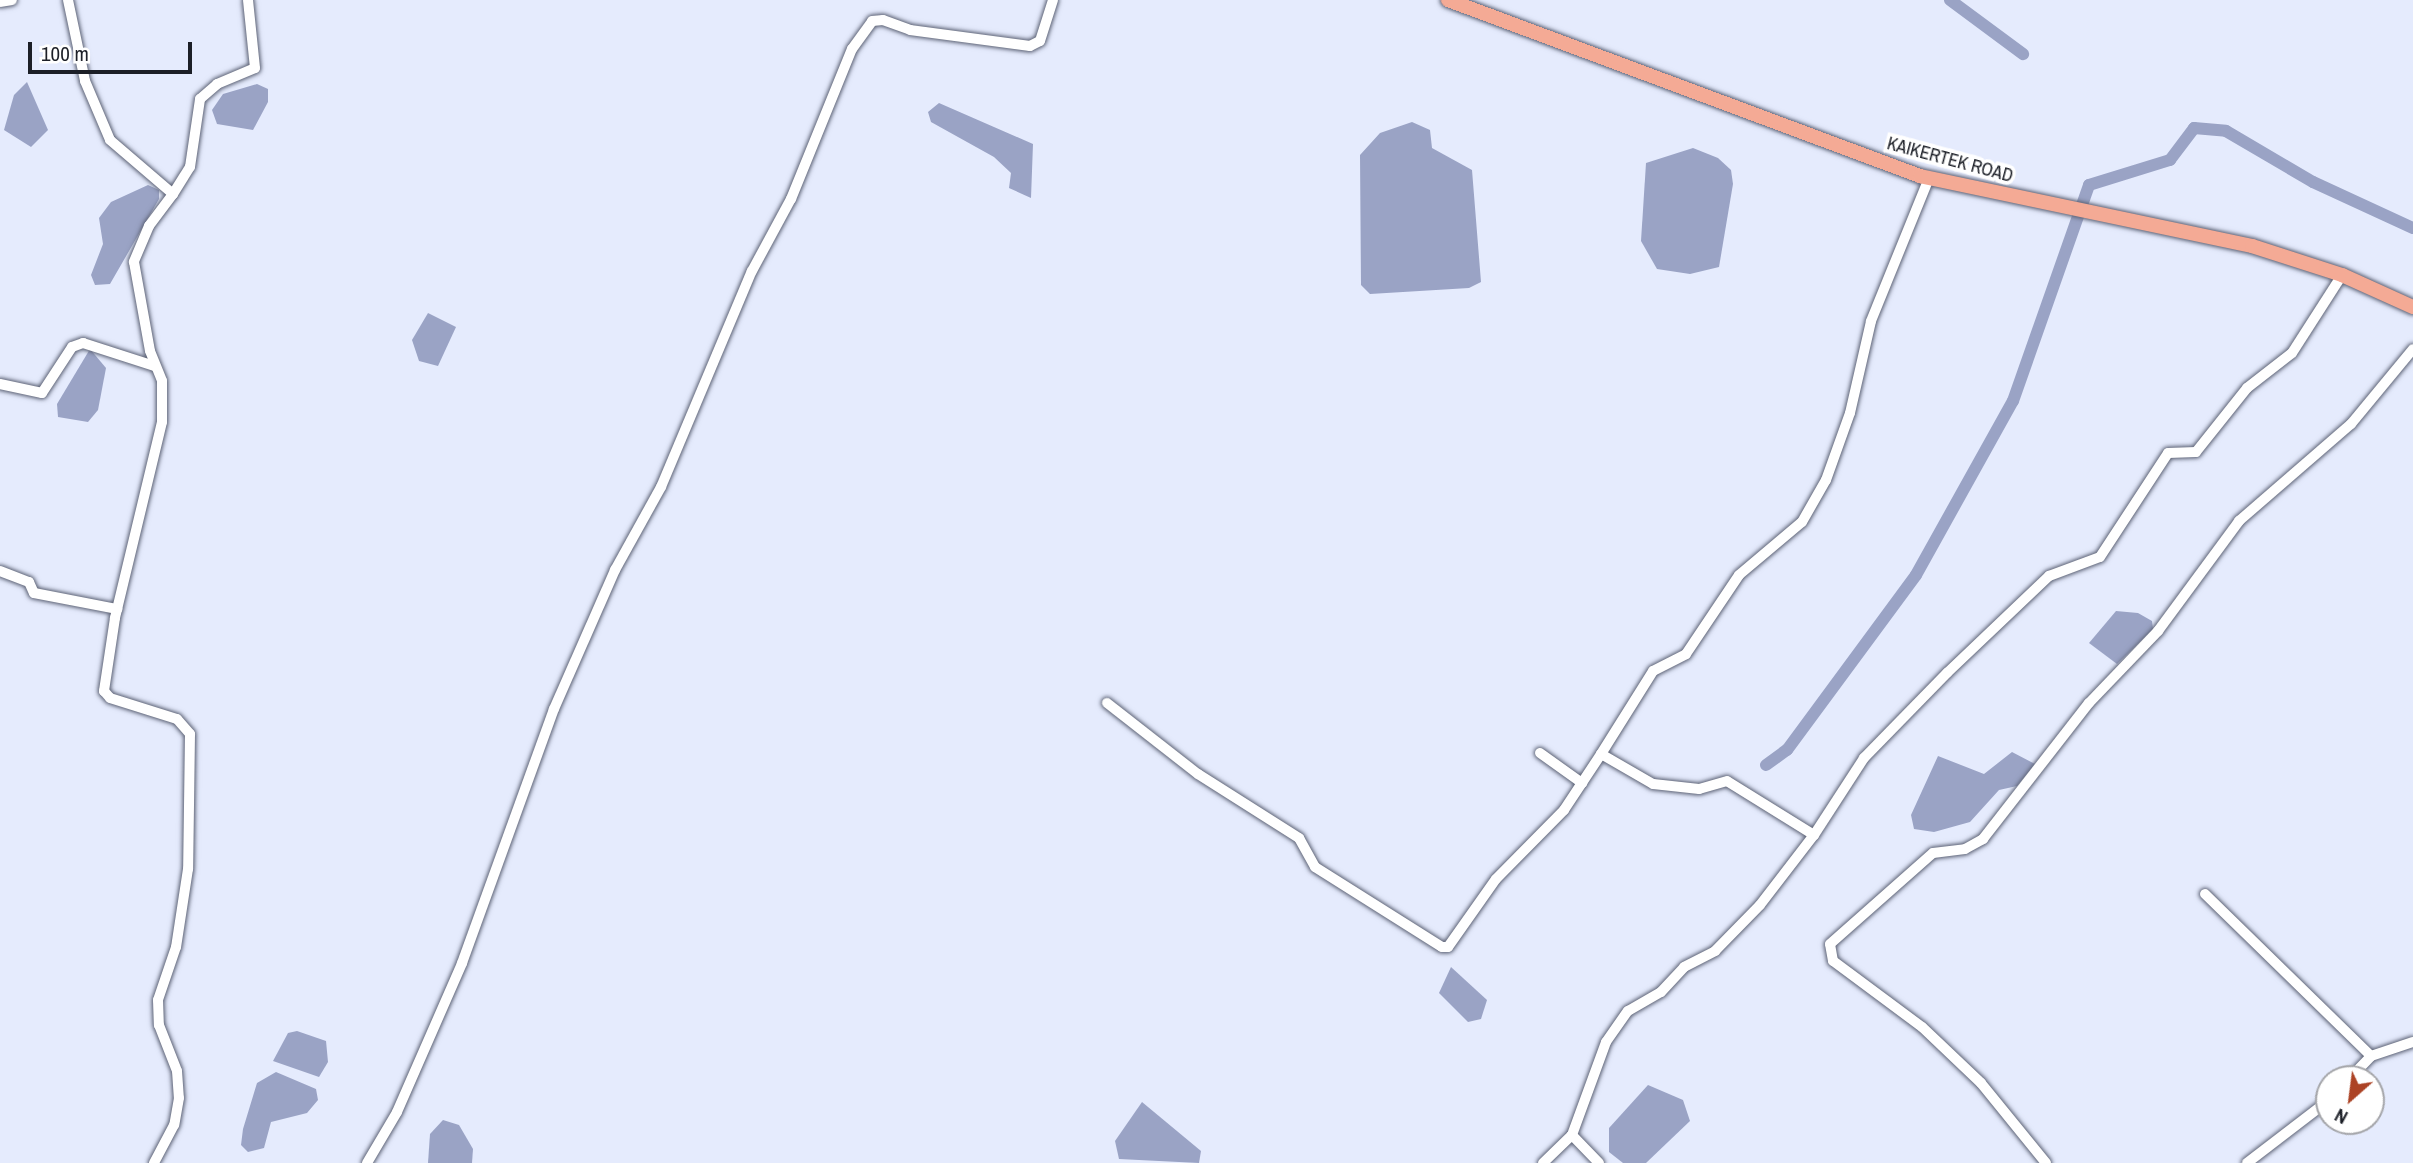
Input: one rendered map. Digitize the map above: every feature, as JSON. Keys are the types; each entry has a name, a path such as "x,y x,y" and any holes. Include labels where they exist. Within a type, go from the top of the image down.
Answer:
{"main road":[{"name":"KAIKERTEK ROAD","path":"1448,0 1929,178 2094,216 2252,246 2342,275 2413,307"}],"street":[{"path":"0,2 12,0"},
{"path":"68,0 85,81 110,140 173,194"},
{"path":"154,1163 174,1125 180,1098 177,1071 159,1025 158,1000 176,947 188,869 190,734 177,719 110,698 104,691 117,609 162,422 162,381 154,366 134,262 149,226 191,167 200,99 216,84 255,68 248,0"},
{"path":"367,1163 397,1112 462,963 560,696 615,570 661,487 752,271 791,199 852,49 872,21 883,20 910,30 1030,46 1040,41 1053,0"},
{"path":"1107,703 1198,774 1299,838 1315,867 1442,947 1448,947 1496,879 1538,841 1582,783 1653,671 1686,654 1739,575 1802,522 1826,480 1850,413 1871,321 1929,178"},
{"path":"1543,1163 1572,1135 1606,1042 1628,1011 1661,992 1684,967 1715,951 1760,905 1814,835 1864,758 1947,673 2049,576 2101,556 2168,453 2196,452 2247,388 2292,353 2342,275"},
{"path":"0,384 42,393 72,347 83,343 154,366"},
{"path":"2046,1163 1982,1083 1922,1027 1833,961 1830,944 1933,853 1965,849 1983,839 2089,703 2158,631 2239,521 2351,424 2413,349"},
{"path":"0,571 29,582 33,593 117,609"},
{"path":"1540,753 1582,783"},
{"path":"1601,754 1653,785 1699,789 1727,781 1814,835"},
{"path":"2205,894 2371,1056"},
{"path":"2362,1065 2371,1056 2413,1042"},
{"path":"2247,1163 2315,1111"},
{"path":"1572,1135 1599,1163"}],"water":[{"path":"27,82 48,130 31,147 4,130 14,95"},
{"path":"257,84 268,89 268,102 253,130 217,124 212,110 223,94"},
{"path":"939,103 1033,144 1031,198 1009,188 1011,173 994,157 931,122 928,112"},
{"path":"1412,122 1430,130 1432,148 1472,170 1481,282 1469,288 1370,294 1361,285 1360,155 1380,133"},
{"path":"1693,148 1718,158 1731,170 1733,184 1719,267 1690,274 1657,269 1641,241 1646,163"},
{"path":"148,185 159,190 159,199 110,284 95,285 91,275 103,244 99,218 111,202"},
{"path":"428,313 456,327 438,366 419,361 412,340"},
{"path":"90,349 106,368 98,410 88,422 58,417 57,404"},
{"path":"2116,611 2138,613 2152,621 2153,629 2117,664 2089,643"},
{"path":"2012,752 2035,764 2017,786 1999,790 1970,822 1934,832 1914,829 1911,815 1938,756 1984,774"},
{"path":"1451,967 1487,1000 1481,1019 1468,1022 1439,993"},
{"path":"297,1031 326,1041 328,1062 319,1077 273,1061 288,1033"},
{"path":"276,1072 316,1089 318,1100 307,1113 271,1122 264,1148 248,1152 241,1145 243,1129 257,1083"},
{"path":"1648,1085 1683,1100 1690,1121 1646,1163 1623,1163 1609,1152 1609,1128"},
{"path":"1142,1102 1201,1151 1199,1163 1119,1159 1115,1141"},
{"path":"443,1120 459,1125 473,1149 472,1163 428,1163 430,1134"}],"waterway":[{"path":"1950,0 2023,54"},
{"path":"1766,765 1787,750 1916,575 2013,401 2089,185 2170,160 2194,128 2226,131 2313,182 2413,228"}]}
